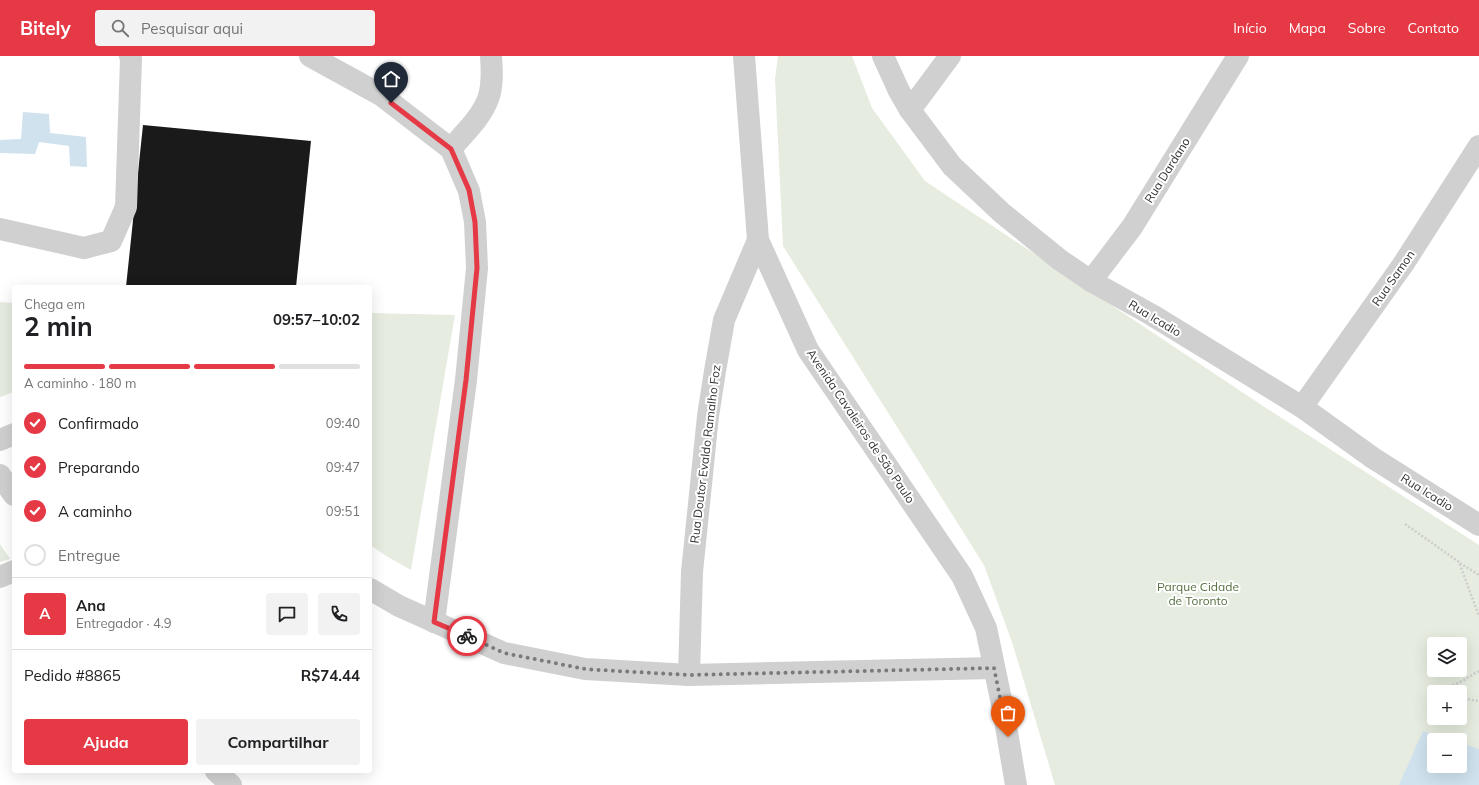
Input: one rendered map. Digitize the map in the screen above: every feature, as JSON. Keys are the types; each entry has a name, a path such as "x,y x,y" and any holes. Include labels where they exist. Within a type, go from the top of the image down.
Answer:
{"street":[{"path":"0,229 84,248 111,241 126,206 130,56"},
{"path":"310,56 381,96 451,149 469,190 475,222 477,268 466,380 434,622"},
{"path":"451,149 483,110 489,98 492,76 491,56"},
{"name":"Avenida Cavaleiros de São Paulo","path":"744,56 758,240 808,350 962,576 986,628 1016,785"},
{"name":"Rua Icadio","path":"883,56 899,91 910,110 952,166 1002,213 1060,260 1091,281 1152,315 1302,407 1374,458 1479,524"},
{"path":"910,110 950,56"},
{"name":"Rua Dardano","path":"1091,281 1132,227 1238,56"},
{"name":"Rua Samon","path":"1302,407 1404,263 1478,148"},
{"name":"Rua Doutor Evaldo Ramalho Foz","path":"689,675 692,572 708,416 715,370 724,320 758,240"},
{"path":"0,440 12,435"},
{"path":"0,475 12,492"},
{"path":"0,577 12,572"},
{"path":"372,590 399,606 504,653 585,669 689,675 994,668"},
{"path":"218,773 231,785"}],"path":[{"path":"1405,524 1479,575"},
{"path":"1459,562 1479,616"},
{"path":"1453,685 1479,671"},
{"path":"1467,699 1479,701"}],"green space":[{"name":"Parque Cidade de Toronto","path":"778,56 852,56 872,108 925,181 1263,406 1479,545 1479,785 1055,785 1013,645 984,565 783,246 775,79"},
{"path":"0,302 12,303 12,393 0,397"},
{"path":"372,313 455,315 411,570 372,546"},
{"path":"0,544 10,559 0,562"}],"water":[{"path":"23,112 49,114 50,133 86,137 87,167 70,166 69,146 39,142 35,154 0,153 0,140 21,139"},
{"path":"1423,731 1429,733 1427,733 1427,773 1467,773 1467,745 1479,749 1479,785 1399,785"}],"building":[{"path":"143,125 311,141 296,285 126,285"}],"way so far":[{"path":"467,636 504,653 585,669 600,670 689,675 994,668 1008,737"}],"route":[{"path":"391,103 451,149 469,190 475,222 477,268 466,380 434,622 467,636"}]}
